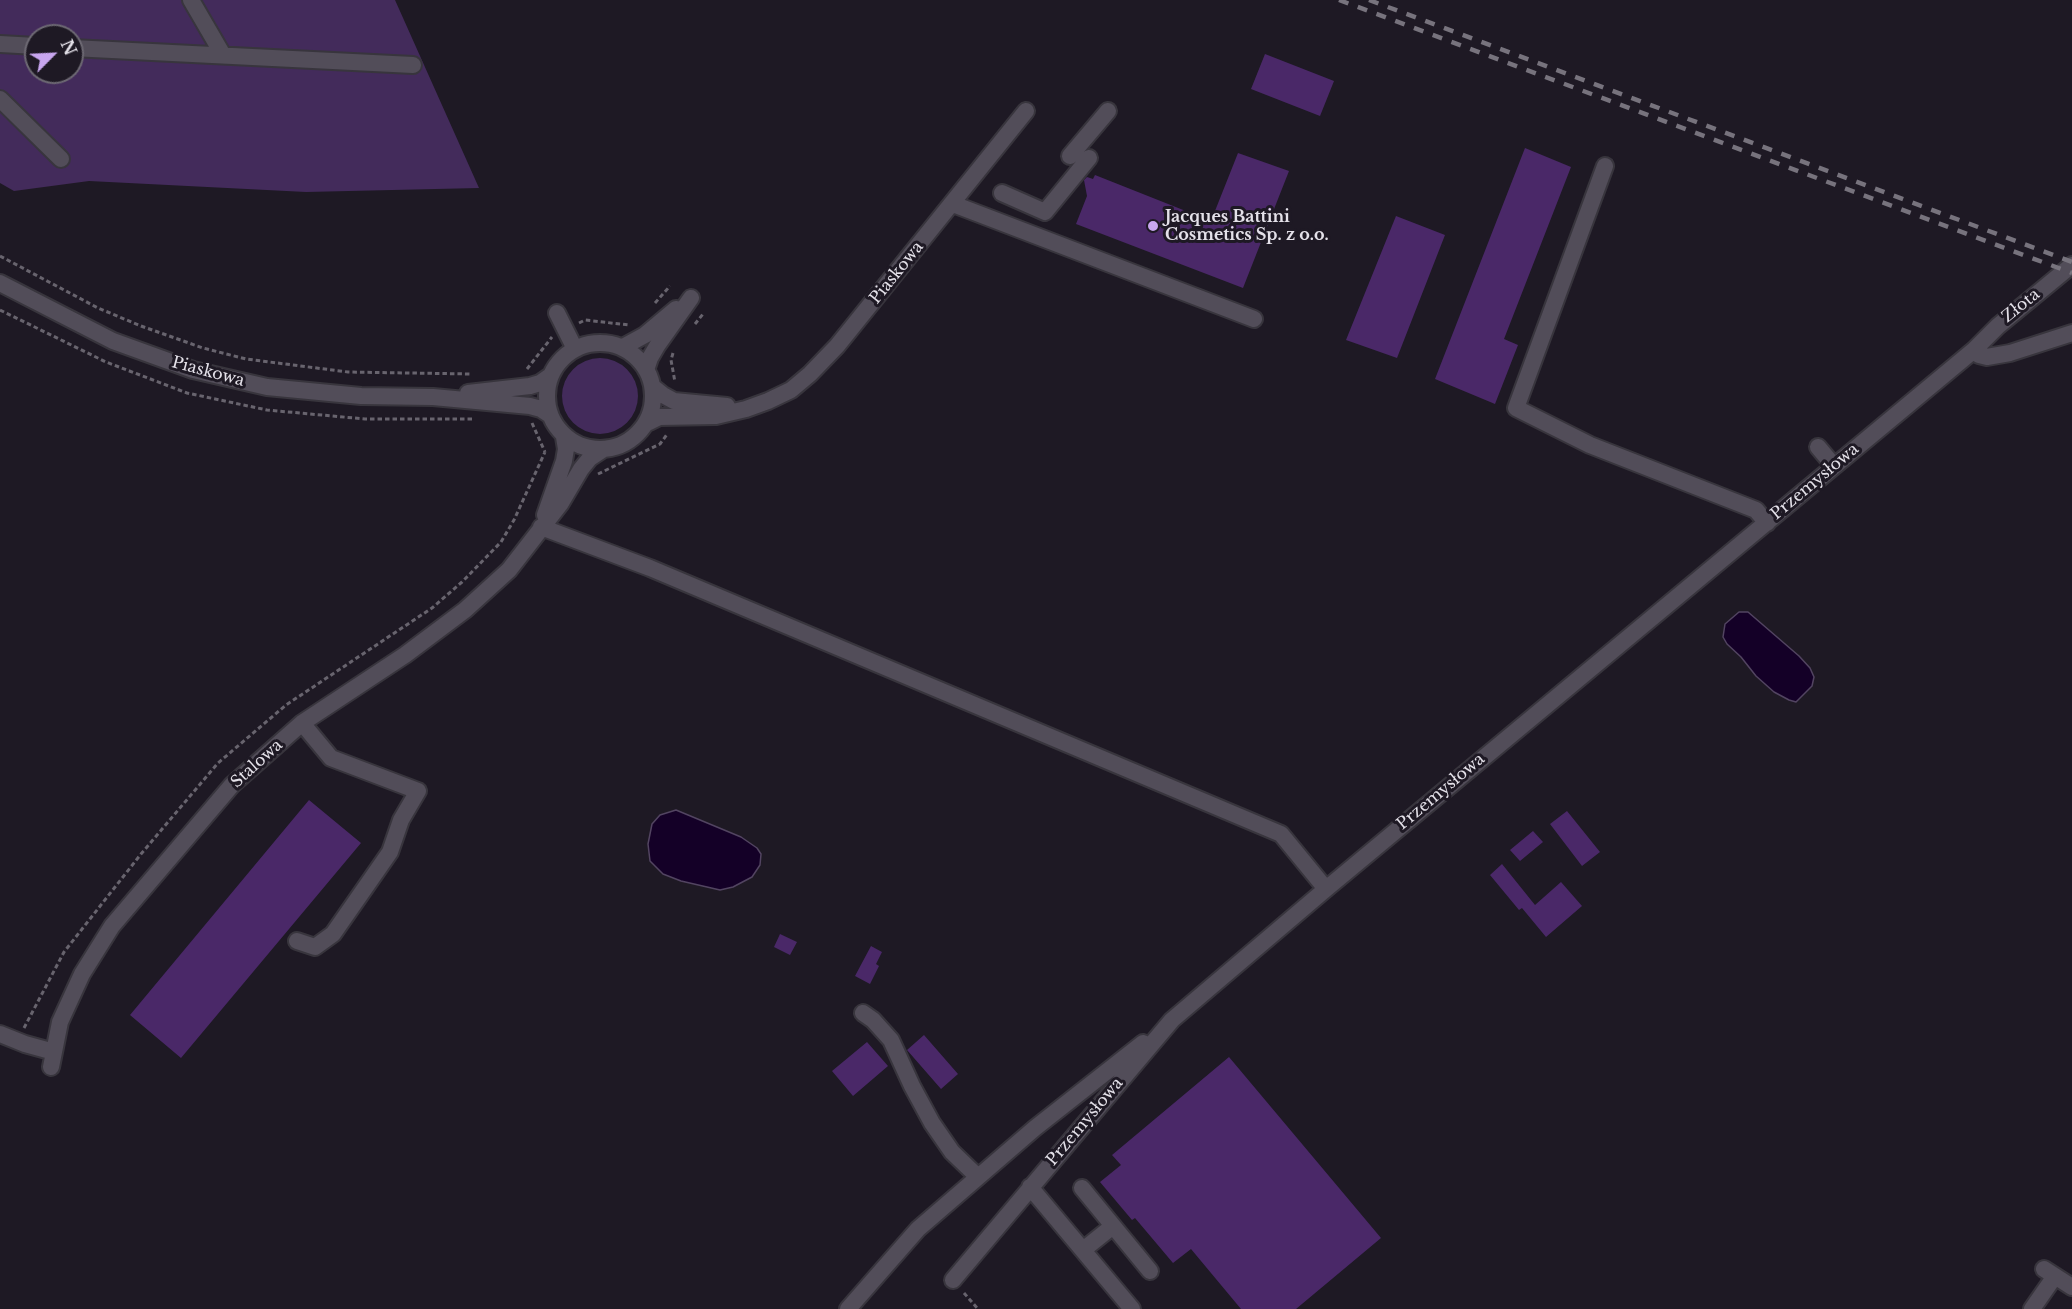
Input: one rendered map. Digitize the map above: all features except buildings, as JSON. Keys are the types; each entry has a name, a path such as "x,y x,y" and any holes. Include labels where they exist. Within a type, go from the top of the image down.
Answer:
{"street":[{"path":"191,0 223,55"},
{"path":"0,44 24,45"},
{"path":"84,49 413,65"},
{"path":"0,99 61,159"},
{"name":"Piaskowa","path":"602,450 622,446 649,422 673,408 716,416 768,401 791,390 837,346 1026,111"},
{"path":"1070,156 1108,111"},
{"path":"1002,193 1045,212 1089,158"},
{"path":"1605,166 1516,408 1590,445 1756,510 1767,522"},
{"path":"953,204 1254,320"},
{"name":"Złota","path":"1974,350 1998,326 2072,265"},
{"name":"Piaskowa","path":"0,283 113,341 193,370 278,388 361,396 433,397 530,406 550,415"},
{"path":"623,347 645,334 691,298 657,346 646,370"},
{"path":"556,313 575,349 588,344 601,343 623,347 639,360 646,370 655,398 649,422"},
{"path":"1974,350 1979,355 1987,357 2010,353 2072,333"},
{"name":"Piaskowa","path":"433,397 530,387 550,376 564,357 575,349"},
{"name":"Przemysłowa","path":"953,1280 1172,1020 1326,889 1974,350"},
{"path":"550,376 547,389 550,415 564,436 576,445 602,450"},
{"path":"653,387 673,408"},
{"name":"Stalowa","path":"541,527 564,461 566,449 564,436"},
{"path":"1818,447 1834,466"},
{"name":"Stalowa","path":"0,1034 52,1059 60,1022 82,974 112,926 232,784 302,723 405,655 465,610 509,570 561,502 581,469 590,458 602,450"},
{"path":"541,527 661,573 1281,834 1326,889"},
{"path":"297,940 315,947 333,934 390,852 401,820 418,791 331,758 302,723"},
{"path":"863,1013 873,1020 891,1040 932,1123 952,1152 978,1177"},
{"path":"848,1309 918,1229 1035,1128 1172,1020"},
{"path":"1030,1186 1132,1309"},
{"path":"1082,1188 1150,1271"},
{"path":"1083,1250 1113,1226"},
{"path":"2032,1309 2050,1272 2072,1287"}],"path":[{"path":"0,256 99,308 130,322 202,348 235,356 348,372 471,374"},
{"path":"581,469 591,474 601,474 660,444 667,437 675,382 671,360"},
{"path":"523,371 530,367"},
{"path":"530,419 544,451 564,461"},
{"path":"953,1280 978,1309"}],"shaded area":[{"path":"0,0 395,0 479,188 306,192 89,181 14,191 0,183"},
{"path":"600,358 615,361 627,369 635,381 638,396 635,411 627,423 615,431 600,434 585,431 573,423 565,411 562,396 565,381 573,369 585,361"},
{"path":"1739,612 1748,612 1810,668 1814,677 1812,686 1796,702 1774,692 1727,644 1723,637 1725,624"},
{"path":"676,810 741,837 757,848 761,854 760,865 752,877 733,887 720,890 681,881 663,874 650,861 648,844 652,824 660,815"}],"railway":[{"path":"1339,0 2072,273"},
{"path":"1369,0 2072,262"}],"place":[{"name":"Jacques Battini Cosmetics Sp. z o.o.","path":"1153,226"}]}
